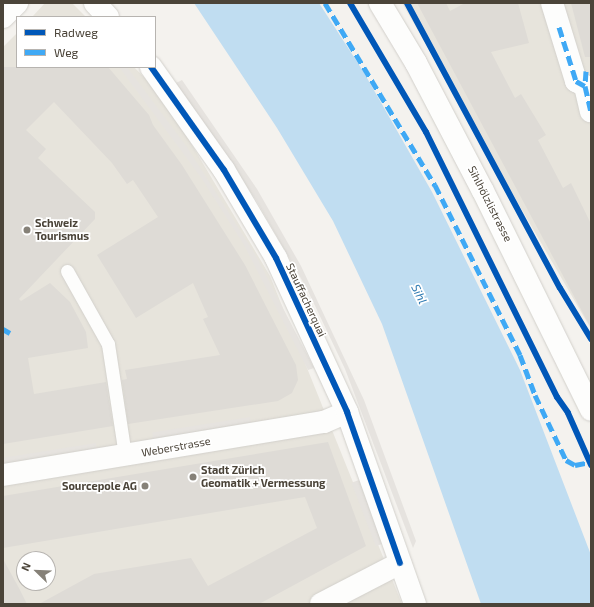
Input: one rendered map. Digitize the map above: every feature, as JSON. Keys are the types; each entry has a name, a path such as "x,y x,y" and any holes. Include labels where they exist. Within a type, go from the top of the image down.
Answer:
{"street":[{"path":"3,17 17,3"},
{"path":"95,3 107,16"},
{"name":"Sihlhölzlistrasse","path":"380,3 480,184 591,410"},
{"path":"552,3 576,81 588,85 591,111"},
{"name":"Stauffacherquai","path":"152,68 224,170 264,238 347,412 415,604"},
{"name":"Weberstrasse","path":"3,475 324,422 347,412"},
{"path":"321,604 400,563"}],"lane":[{"path":"67,271 110,348 125,455"}],"shaded area":[{"path":"45,3 72,3 85,16 33,16"},
{"path":"402,3 591,3 591,329"},
{"path":"16,34 16,68 135,68 164,98 270,276 402,604 3,604 3,47"},
{"path":"120,68 128,68 187,147 255,254 314,368 308,370 244,245 200,176"},
{"path":"182,80 257,189 301,266 364,400 416,541 413,548 345,369 307,289 256,200 176,83"},
{"path":"250,417 251,423 153,438 152,432"},
{"path":"96,443 97,449 4,464 3,458"},
{"path":"359,480 383,543 376,546 352,483"}],"water":[{"name":"Sihl","path":"194,3 319,3 363,71 432,192 520,370 591,555 591,604 481,604 382,324 333,221 277,128"}],"building":[{"path":"417,3 446,3 450,11 465,3 518,3 529,43 491,52 515,98 521,94 546,135 538,140 563,188 571,183 591,224 591,328"},
{"path":"571,3 591,3 591,57 585,57"},
{"path":"3,67 109,68 149,115 153,125 182,165 245,265 296,365 298,380 292,393 278,401 128,424 122,380 127,379 125,370 220,355 203,319 208,317 193,283 136,318 97,255 158,217 133,180 127,184 112,163 54,102 26,130 46,149 38,158 95,212 95,219 19,299 21,301 50,283 70,302 86,332 88,348 28,358 34,394 106,382 113,426 3,444"},
{"path":"328,442 366,546 259,604 39,604 94,574 191,558 208,586 317,528 305,497 3,548 3,496"},
{"path":"3,559 16,583 16,591 20,591 27,604 3,604"}],"marked path":[{"path":"325,3 435,185 520,355 535,395 566,460 575,465 590,462"},
{"path":"559,27 576,81 585,86"},
{"path":"586,71 585,86 591,111"},
{"path":"3,329 10,333"}],"cycle path":[{"path":"350,3 426,132 557,397 568,413 591,465"},
{"path":"407,3 560,288 591,339"},
{"path":"152,68 224,170 276,258 347,412 400,563"}],"place":[{"name":"Schweiz Tourismus","path":"27,230"},
{"name":"Stadt Zürich Geomatik + Vermessung","path":"193,477"},
{"name":"Sourcepole AG","path":"145,486"}]}
